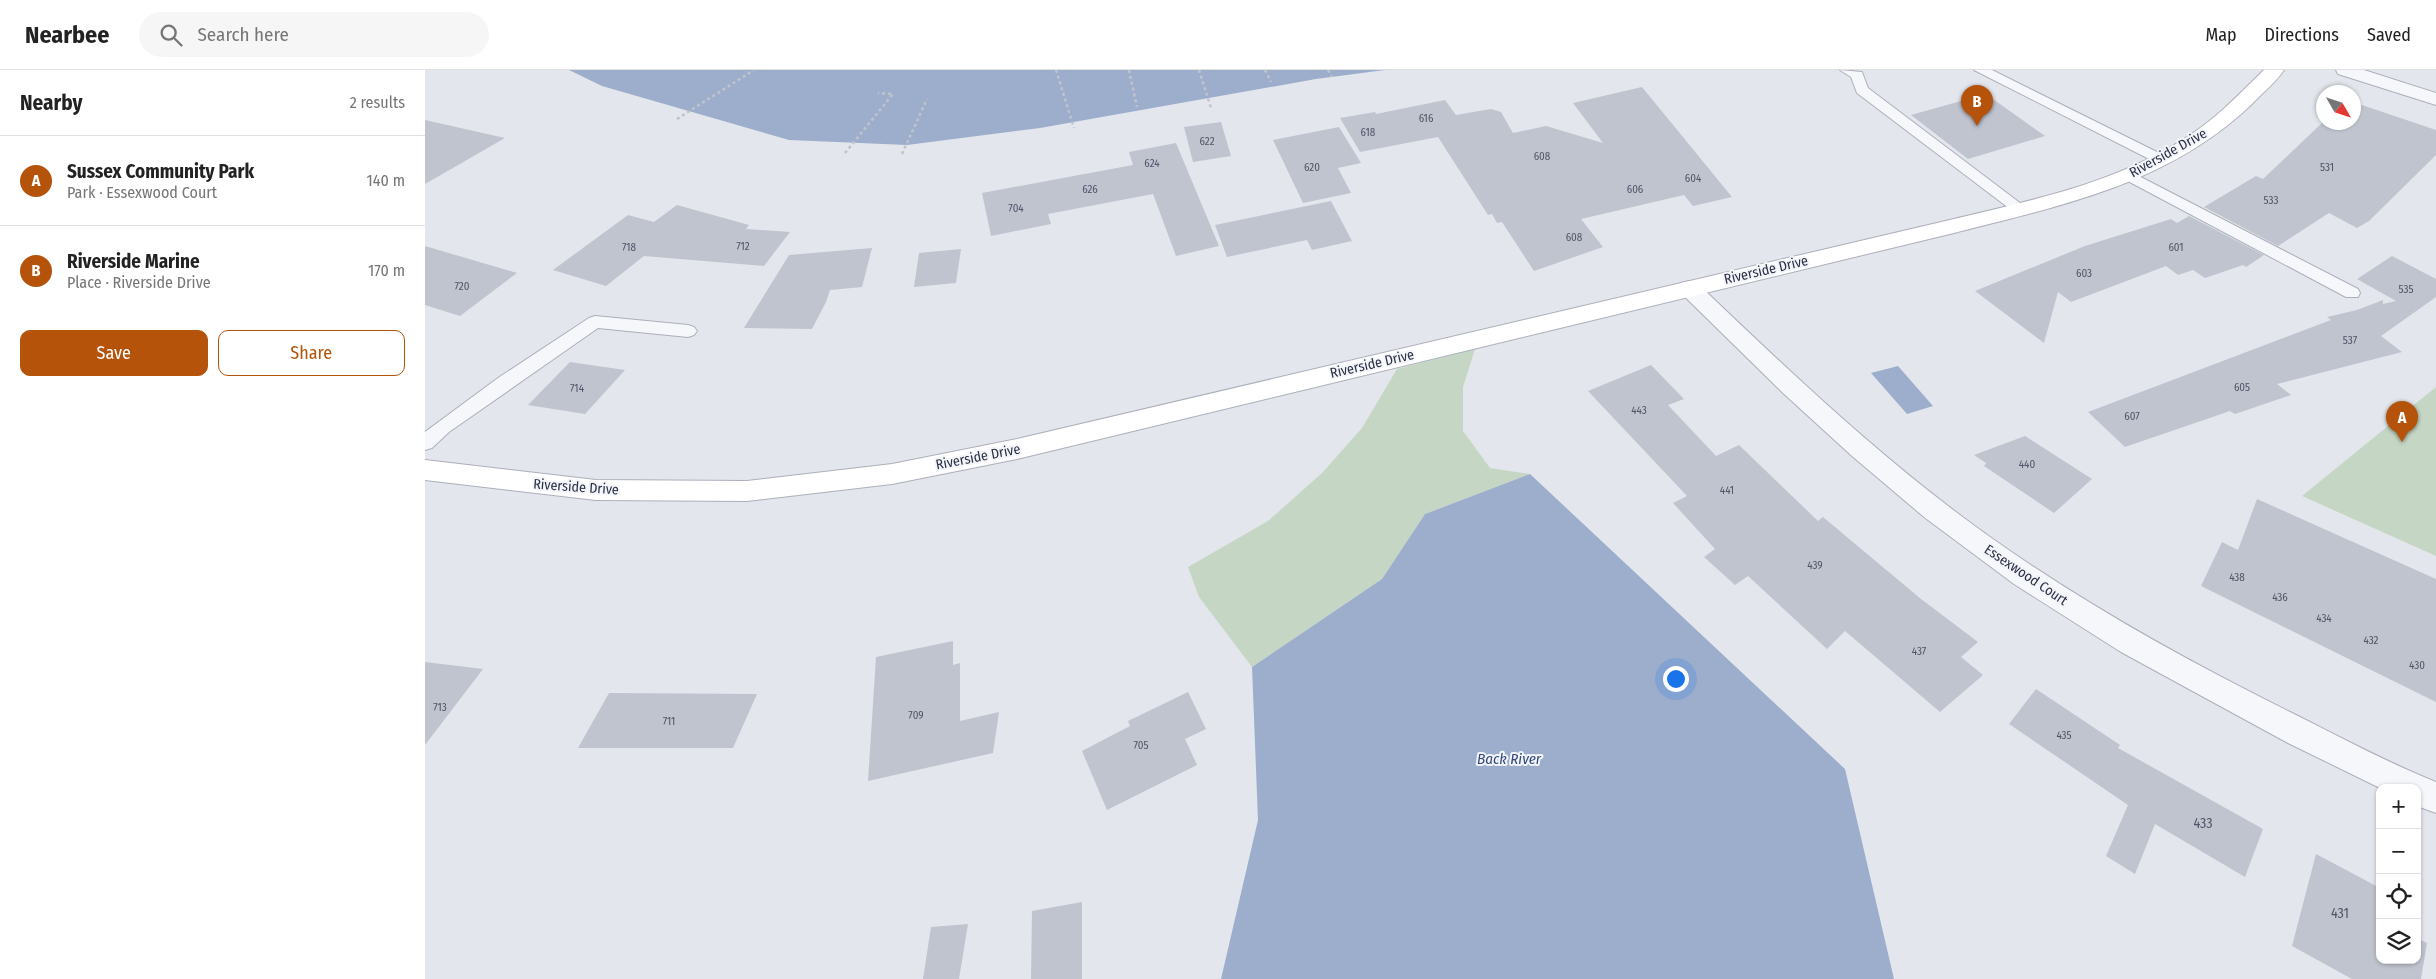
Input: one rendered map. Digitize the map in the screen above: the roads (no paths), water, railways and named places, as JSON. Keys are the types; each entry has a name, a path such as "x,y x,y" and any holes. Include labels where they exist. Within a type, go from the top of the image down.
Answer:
{"street":[{"name":"Riverside Drive","path":"425,470 596,490 747,491 892,474 1026,447 2075,194 2129,176 2162,160 2203,135 2228,115 2275,70"},
{"path":"2345,70 2436,99"},
{"name":"Essexwood Court","path":"1689,288 1788,386 1887,473 1981,544 2098,624 2171,665 2405,784"},
{"path":"2421,792 2436,798"}],"lane":[{"path":"1981,70 2162,160"},
{"path":"1857,72 1862,90 2019,209"},
{"path":"2129,176 2352,293"},
{"path":"425,442 504,383 595,322 688,331"}],"water":[{"path":"569,70 1385,70 1316,79 1040,128 907,145 789,140 602,86"},
{"path":"1898,366 1933,406 1907,414 1871,373"},
{"name":"Back River","path":"1530,474 1845,769 1894,979 1221,979 1258,820 1252,667 1382,579 1425,514"}],"place":[{"name":"Riverside Marine","path":"1977,126"},
{"name":"Sussex Community Park","path":"2402,442"}]}
